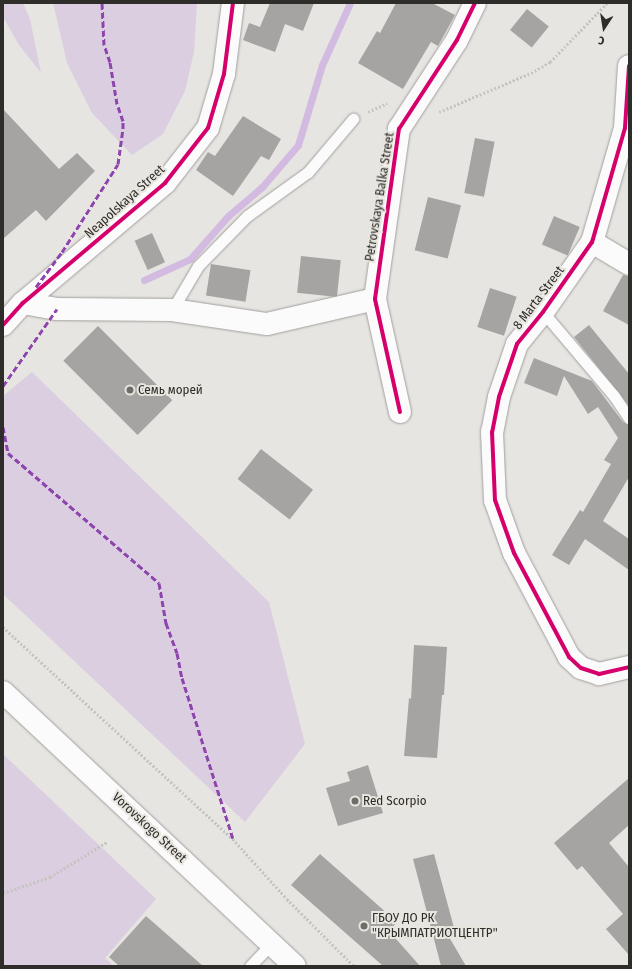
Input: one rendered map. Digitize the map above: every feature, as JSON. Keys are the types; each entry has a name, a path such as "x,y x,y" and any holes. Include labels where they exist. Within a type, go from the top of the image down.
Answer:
{"street":[{"name":"Neapolskaya Street","path":"3,325 23,303 165,183 208,128 224,74 233,3"},
{"name":"Petrovskaya Balka Street","path":"400,412 375,299 399,129 457,40 475,3"},
{"name":"8 Marta Street","path":"629,66 625,128 592,242 517,344 499,397 492,432 495,500 514,554 569,657 581,668 599,674 629,667"},
{"path":"592,242 629,264"},
{"path":"23,303 57,309 172,310 267,324 375,299"},
{"name":"Vorovskogo Street","path":"3,692 295,966"}],"lane":[{"path":"172,310 198,266 247,216 308,172 353,119"},
{"path":"542,312 614,396 629,418"},
{"path":"250,966 271,944"}],"path":[{"path":"436,113 531,73 550,62 606,3"},
{"path":"3,627 233,839 287,899 354,966"},
{"path":"3,893 50,877 107,842"}],"shaded area":[{"path":"3,3 23,3 30,19 41,73 19,45 3,17"},
{"path":"53,3 197,3 194,52 185,91 163,134 132,155 92,113 67,63"},
{"path":"32,372 269,602 305,744 245,822 3,594 3,396"},
{"path":"3,754 156,899 105,958 114,966 3,966"}],"building":[{"path":"270,3 314,3 303,31 285,24 275,52 243,40 249,23 260,27"},
{"path":"396,3 432,3 455,15 438,46 431,42 403,89 358,63 377,31 380,33"},
{"path":"527,9 549,27 532,48 510,30"},
{"path":"3,109 59,169 77,153 95,171 46,221 36,210 3,239"},
{"path":"243,116 281,139 269,160 261,156 233,196 196,170 208,152 215,156"},
{"path":"475,138 495,142 484,197 464,193"},
{"path":"428,197 461,205 448,259 415,250"},
{"path":"554,216 580,227 568,255 542,245"},
{"path":"152,233 165,262 148,270 135,241"},
{"path":"301,256 341,260 337,297 297,293"},
{"path":"211,264 251,270 246,302 206,296"},
{"path":"623,275 629,276 629,325 603,311"},
{"path":"490,288 517,297 504,336 477,327"},
{"path":"589,325 629,374 629,406 574,337"},
{"path":"98,326 172,400 138,435 63,361"},
{"path":"534,358 592,381 623,422 629,425 629,477 603,521 629,539 629,570 585,539 569,565 552,555 580,510 583,512 611,464 604,460 618,438 598,407 588,414 564,376 557,396 524,383"},
{"path":"261,449 313,490 290,520 238,479"},
{"path":"414,645 447,647 444,695 442,695 437,758 404,756 409,698 411,699"},
{"name":"Red Scorpio","path":"368,765 383,813 338,826 326,788 350,781 347,772"},
{"path":"629,778 629,825 609,843 629,867 629,955 606,929 623,914 582,866 577,870 554,843"},
{"path":"320,854 397,922 389,931 420,966 383,966 291,885"},
{"path":"434,854 456,935 449,937 466,966 441,966 413,859"},
{"path":"146,916 203,966 119,966 109,957"}],"waterway":[{"path":"144,280 190,259 228,216 262,187 298,145 322,65 350,3"}],"marked path":[{"path":"36,287 62,252 118,164 123,121 117,104 110,62 104,45 102,3"},
{"path":"3,386 57,309"},
{"path":"3,427 8,453 159,583 166,623 177,653 182,678 233,839"}],"cycle path":[{"path":"3,325 23,303 165,183 208,128 224,74 233,3"},
{"path":"400,412 375,299 399,129 457,40 475,3"},
{"path":"629,66 625,128 592,242 543,312 517,344 499,397 492,432 495,500 514,553 569,657 581,668 599,674 629,667"}],"place":[{"name":"Семь морей","path":"130,390"},
{"name":"Red Scorpio","path":"355,801"},
{"name":"ГБОУ ДО РК \"КРЫМПАТРИОТЦЕНТР\"","path":"364,926"}]}
